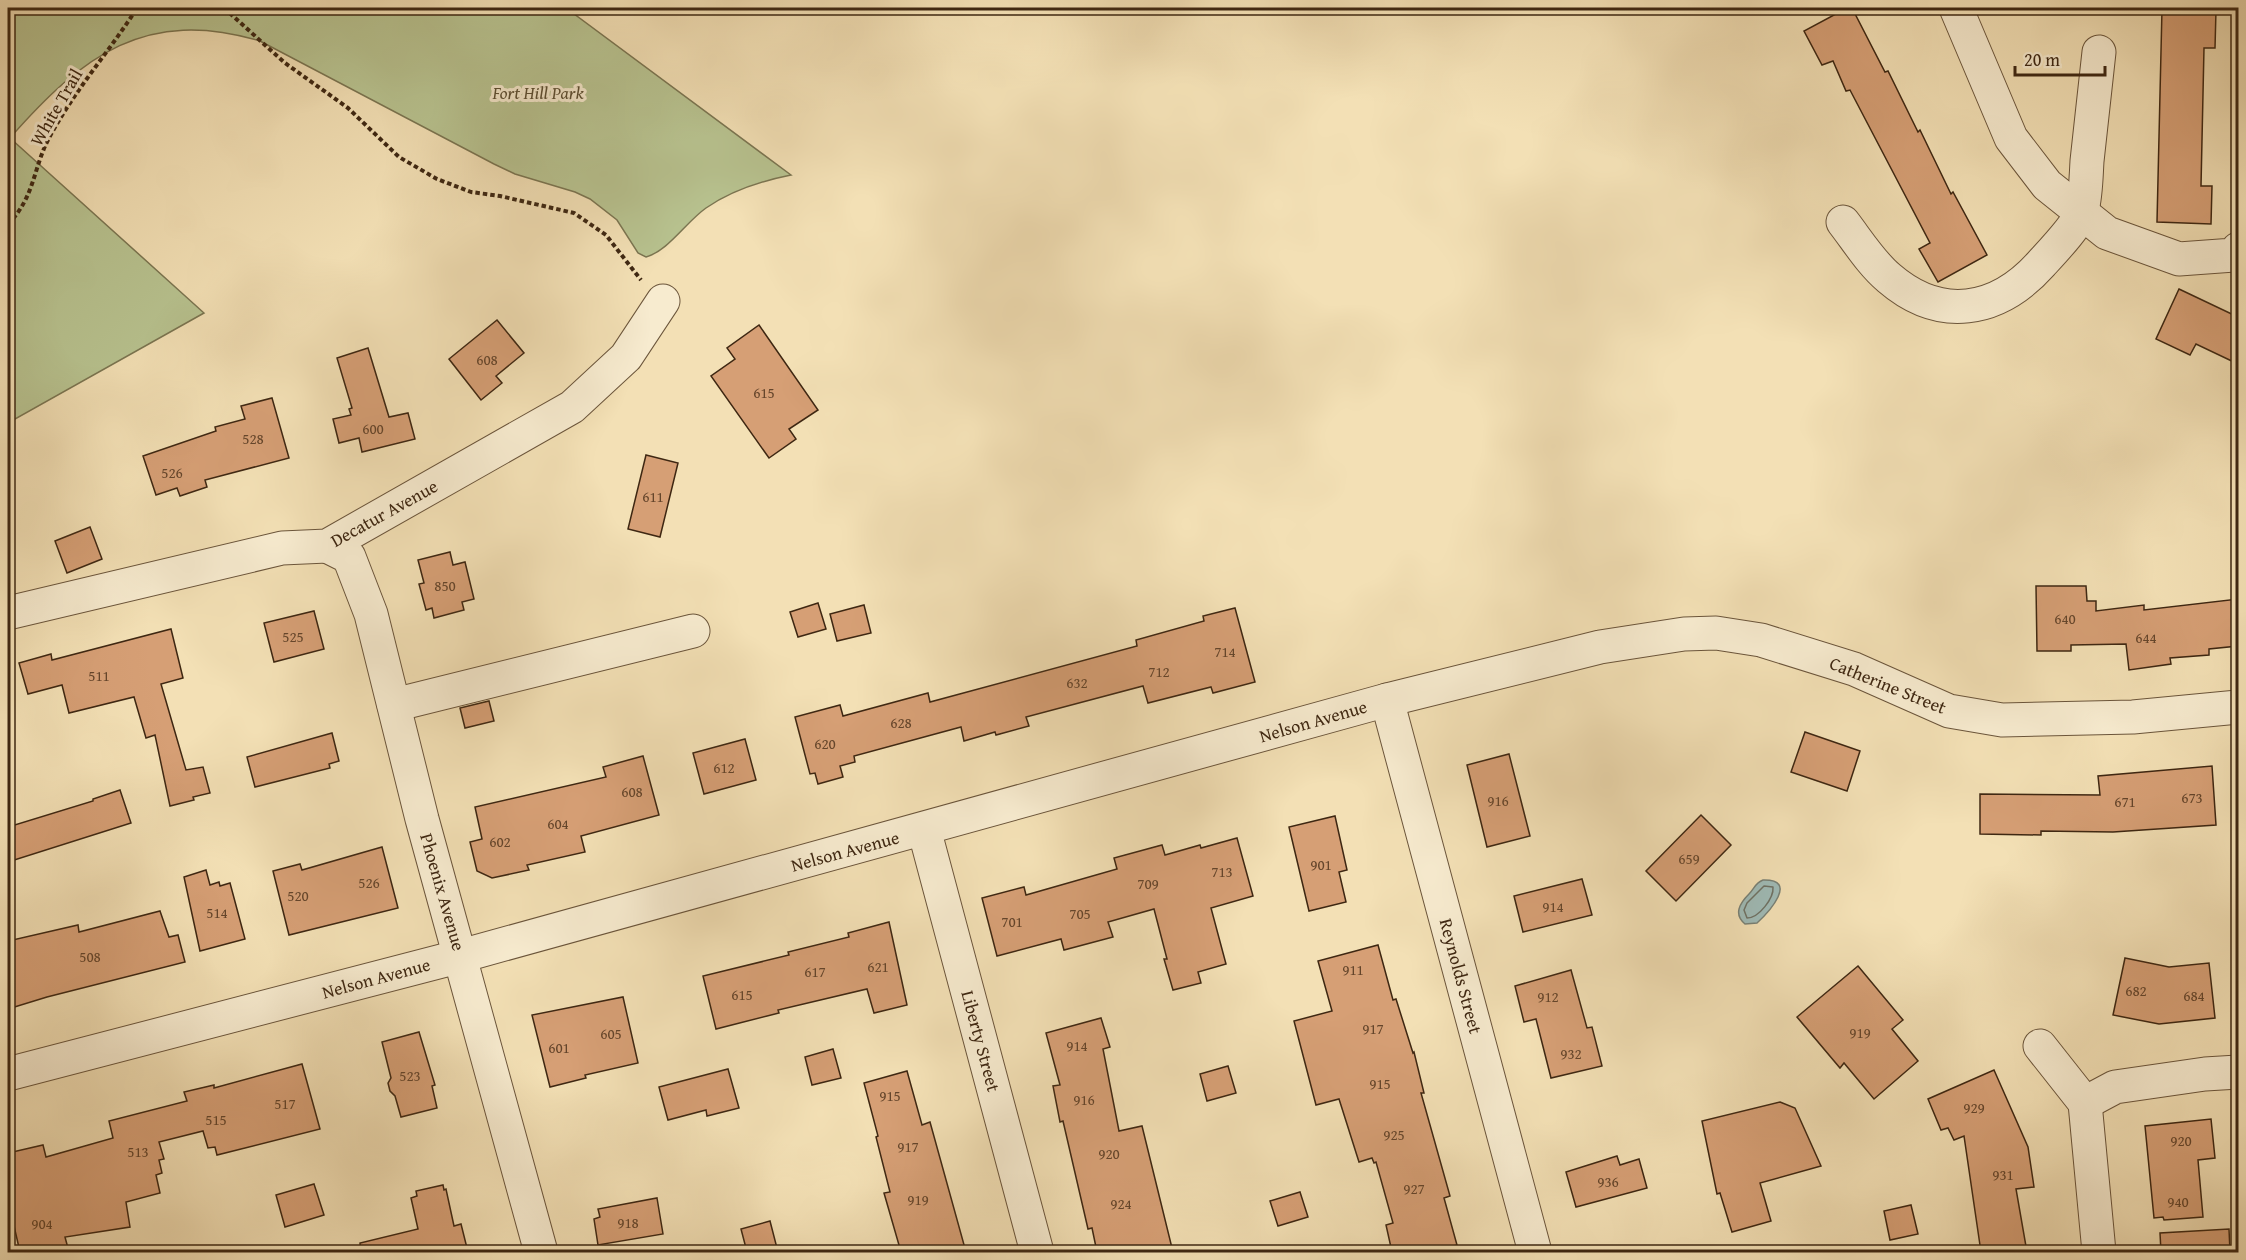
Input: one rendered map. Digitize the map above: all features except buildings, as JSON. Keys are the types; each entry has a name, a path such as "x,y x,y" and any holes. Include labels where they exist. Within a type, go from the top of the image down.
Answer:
{"street":[{"path":"1956,8 2012,138 2047,185 2107,233 2179,259 2234,255 2238,249"},
{"path":"1843,222 1887,276 1910,294 1935,304 1960,307 1987,302 2026,281 2065,237 2082,213 2099,52"},
{"name":"Decatur Avenue","path":"8,614 282,548 327,546 572,407 626,357 663,301"},
{"name":"Phoenix Avenue","path":"327,546 349,557 371,614 422,819 541,1252"},
{"path":"394,705 693,631"},
{"name":"Catherine Street","path":"1684,634 1716,633 1761,640 1854,669 1949,711 2002,720 2133,717 2238,707"},
{"name":"Nelson Avenue","path":"8,1074 461,956 1387,700 1600,647 1684,634"},
{"name":"Reynolds Street","path":"1387,700 1535,1252"},
{"name":"Liberty Street","path":"924,829 1037,1252"},
{"path":"2040,1046 2085,1103 2098,1252"},
{"path":"2085,1103 2115,1087 2205,1074 2238,1072"}],"path":[{"name":"White Trail","path":"8,224 20,212 48,140 72,99 137,8"},
{"path":"224,8 285,63 348,108 399,157 437,179 471,192 500,196 574,213 606,235 635,274 663,301"}],"green space":[{"name":"Fort Hill Park","path":"8,8 566,8 791,175 747,187 726,196 706,208 662,249 646,257 638,253 617,220 590,199 575,192 515,174 494,164 260,41 220,32 183,30 150,35 120,46 91,62 64,83 10,138 204,313 8,423"}],"water":[{"path":"1763,880 1774,881 1779,885 1778,897 1757,923 1745,924 1739,916 1739,909 1757,884"}]}
